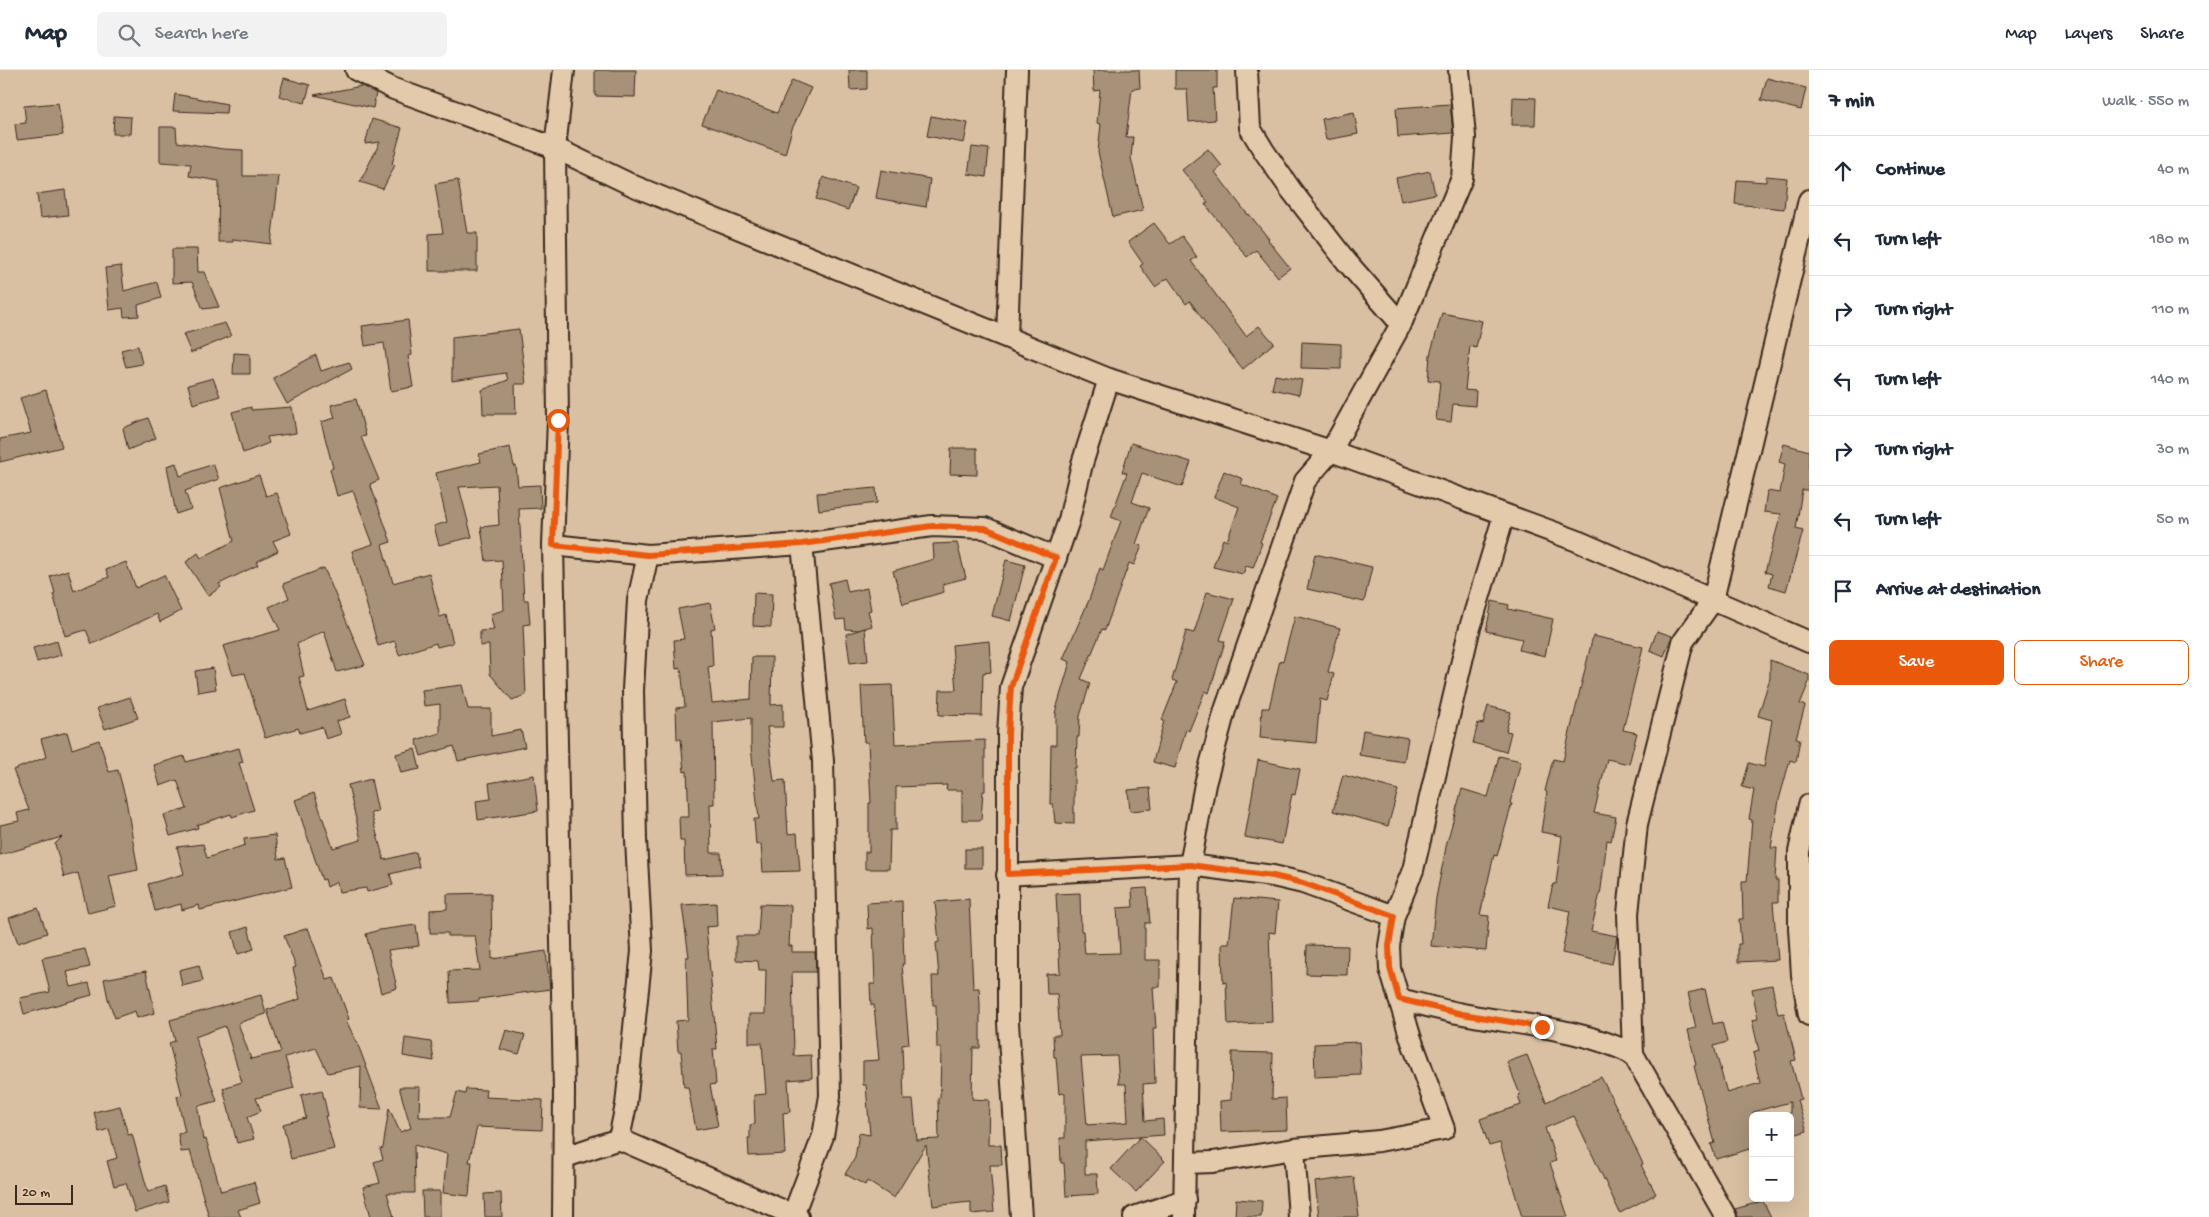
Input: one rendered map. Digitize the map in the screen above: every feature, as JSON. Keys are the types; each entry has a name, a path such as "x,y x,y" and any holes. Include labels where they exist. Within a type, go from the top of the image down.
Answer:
{"street":[{"path":"356,70 394,89 554,148 634,186 1109,379 1331,451 1575,540 1809,642"},
{"path":"563,1217 565,1156 553,545 558,420 554,148 564,70"},
{"path":"1007,337 1017,70"},
{"path":"1247,70 1250,128 1291,190 1346,261 1401,324"},
{"path":"1134,1217 1184,1208 1190,865 1205,784 1225,710 1258,610 1305,481 1331,451 1401,324 1462,178 1465,138 1459,70"},
{"path":"1726,1217 1633,1054 1628,914 1637,824 1683,642 1712,600 1806,225 1809,200"},
{"path":"1021,1217 1008,1023 1008,734 1011,687 1069,520 1082,464 1109,379"},
{"path":"1184,1163 1213,1162 1294,1149 1379,1141 1444,1129 1411,1039 1390,968 1389,946 1394,916 1413,870 1469,631 1504,515"},
{"path":"553,545 648,555 802,544 932,526 985,528 1056,558"},
{"path":"565,1156 619,1140 796,1216 823,1136 830,1096 823,761 802,544"},
{"path":"619,1140 626,1105 642,951 636,840 633,690 638,600 648,555"},
{"path":"1809,806 1799,852 1799,928 1809,1015"},
{"path":"1008,874 1190,865 1273,876 1303,883 1394,916"},
{"path":"1399,999 1462,1014 1597,1038 1633,1054"},
{"path":"1294,1149 1298,1217"}],"building":[{"path":"595,70 636,70 635,97 595,96"},
{"path":"849,70 867,70 867,89 850,90"},
{"path":"1093,70 1139,70 1140,88 1132,89 1126,137 1133,137 1131,158 1143,210 1113,217 1098,152 1101,124 1097,123 1100,90 1094,91"},
{"path":"1175,70 1217,70 1217,88 1213,88 1215,120 1189,122 1187,89 1175,89"},
{"path":"284,78 310,85 305,103 279,96"},
{"path":"1767,78 1806,88 1801,110 1761,100"},
{"path":"792,80 811,88 792,129 785,154 702,124 716,90 777,113"},
{"path":"362,86 376,93 373,108 314,95"},
{"path":"175,94 227,104 226,113 173,111"},
{"path":"1513,97 1536,98 1535,125 1512,125"},
{"path":"58,103 63,135 17,140 15,124 26,123 24,106"},
{"path":"1450,104 1453,133 1398,137 1396,108"},
{"path":"1354,112 1358,134 1326,140 1322,119"},
{"path":"114,116 131,117 130,134 113,134"},
{"path":"931,116 968,123 964,143 927,136"},
{"path":"372,119 402,128 392,164 395,165 383,189 360,182 380,142 365,144"},
{"path":"160,127 176,127 177,142 243,150 243,176 279,176 271,244 233,239 233,242 218,242 219,181 189,176 191,164 160,162"},
{"path":"972,147 989,149 986,177 968,174"},
{"path":"1208,149 1222,166 1215,172 1290,268 1278,277 1256,250 1247,257 1205,204 1208,202 1182,170"},
{"path":"881,170 930,179 926,207 876,198"},
{"path":"1430,171 1435,194 1401,201 1396,178"},
{"path":"1766,176 1787,178 1784,209 1735,204 1737,180 1766,182"},
{"path":"823,177 856,188 848,210 816,199"},
{"path":"458,180 467,233 477,233 477,271 429,271 429,234 443,233 435,184"},
{"path":"65,190 68,215 40,218 37,194"},
{"path":"1154,223 1170,244 1182,236 1197,257 1191,261 1246,336 1259,326 1274,343 1243,369 1206,324 1190,301 1186,304 1168,278 1155,287 1140,266 1143,264 1128,242"},
{"path":"172,249 197,249 198,272 204,272 219,307 203,309 192,282 172,283"},
{"path":"121,266 124,291 157,282 161,298 138,305 139,316 124,317 123,308 109,310 105,268"},
{"path":"1442,313 1482,321 1476,348 1470,346 1465,390 1476,391 1475,406 1453,404 1451,422 1436,420 1440,381 1428,380 1430,355"},
{"path":"408,320 412,355 408,356 413,387 391,391 384,343 365,346 362,326"},
{"path":"225,323 231,336 191,353 183,334"},
{"path":"519,329 526,384 515,384 516,414 483,414 482,390 508,380 506,373 452,381 452,337"},
{"path":"1302,342 1341,344 1341,369 1301,368"},
{"path":"138,346 142,364 126,367 121,350"},
{"path":"234,353 250,354 250,374 233,374"},
{"path":"316,355 321,371 349,362 352,369 287,404 273,378"},
{"path":"1275,375 1302,380 1299,395 1272,389"},
{"path":"213,378 220,396 193,404 188,385"},
{"path":"46,390 62,447 0,462 0,439 31,433 20,398"},
{"path":"356,399 366,436 361,437 379,480 370,484 391,542 382,545 393,583 429,573 440,617 446,615 453,643 437,647 436,643 399,655 395,641 378,646 352,551 373,544 353,491 337,496 330,469 333,468 321,422 335,418 331,405"},
{"path":"251,407 251,410 292,407 296,433 267,437 269,443 243,453 232,412"},
{"path":"148,418 156,438 128,450 123,428"},
{"path":"1131,443 1191,462 1182,487 1142,473 1132,502 1149,508 1136,544 1142,546 1134,565 1129,563 1105,630 1102,629 1081,679 1090,683 1080,716 1079,737 1077,737 1076,768 1074,768 1074,824 1055,823 1053,804 1050,804 1051,745 1056,745 1055,713 1070,662 1063,659 1089,600 1100,568 1103,570 1121,521 1111,517 1127,473 1122,472"},
{"path":"1784,444 1809,451 1808,490 1802,490 1796,529 1803,531 1786,591 1769,586 1772,574 1765,572 1781,514 1764,512 1767,491 1780,493 1785,464 1779,462"},
{"path":"510,447 514,466 516,466 518,486 540,485 541,508 519,509 524,600 528,600 530,624 523,625 526,695 512,700 490,674 489,645 480,646 480,631 494,630 490,614 504,610 502,560 486,561 481,527 499,525 497,485 459,487 472,537 439,545 434,526 447,522 436,473 481,462 479,454"},
{"path":"951,448 977,448 977,475 950,474"},
{"path":"176,463 180,476 213,464 219,479 185,491 191,509 176,514 167,466"},
{"path":"1224,471 1243,479 1241,484 1277,499 1260,542 1262,543 1253,568 1246,566 1243,574 1213,567 1223,539 1227,541 1239,507 1214,497"},
{"path":"259,475 266,496 277,493 291,534 273,541 278,551 256,562 258,565 219,584 221,587 208,596 186,562 198,553 201,558 234,541 220,488"},
{"path":"876,488 877,503 819,510 817,493"},
{"path":"957,543 966,578 943,584 944,592 903,604 893,571 934,559 933,544"},
{"path":"1315,554 1372,567 1364,602 1307,589"},
{"path":"1006,560 1025,565 1011,621 992,616"},
{"path":"126,562 136,588 164,575 181,611 160,622 157,614 92,644 86,630 65,636 50,576 68,570 74,591 109,577 106,570"},
{"path":"324,568 365,665 337,672 324,631 297,644 304,676 299,677 308,711 345,699 350,717 337,721 341,734 326,739 322,727 300,733 298,728 265,738 245,673 233,675 223,646 280,630 269,607 289,598 283,584"},
{"path":"845,579 848,592 867,588 871,610 868,611 872,626 859,630 846,629 845,619 836,620 829,583"},
{"path":"1207,592 1234,599 1220,640 1225,642 1209,693 1205,691 1189,731 1186,729 1175,768 1153,762 1164,721 1162,720 1177,682 1172,680 1186,631 1194,633"},
{"path":"754,593 772,594 771,627 753,626"},
{"path":"1492,601 1509,605 1508,609 1553,619 1545,656 1519,650 1522,639 1486,631"},
{"path":"710,603 715,628 711,629 713,666 708,667 712,703 751,699 752,657 772,657 771,705 783,704 783,727 767,727 774,781 785,780 788,834 797,833 800,871 763,872 761,844 756,845 754,819 759,819 751,747 751,718 713,722 714,804 710,804 711,853 721,853 722,874 685,875 684,841 680,841 679,817 689,817 687,771 684,772 681,739 677,739 676,708 685,707 681,668 676,669 674,640 684,639 678,609"},
{"path":"1295,616 1340,628 1328,672 1334,674 1327,701 1320,699 1316,743 1260,738 1262,708 1269,708 1280,660 1283,661"},
{"path":"865,628 868,661 850,663 846,634"},
{"path":"1657,631 1672,636 1664,656 1650,650"},
{"path":"1593,636 1643,647 1623,730 1637,733 1629,764 1607,759 1594,813 1616,817 1611,841 1607,840 1601,889 1591,931 1617,936 1612,964 1562,953 1570,911 1548,906 1553,884 1556,884 1562,836 1541,832 1547,792 1545,791 1553,759 1563,761"},
{"path":"57,641 61,655 37,662 33,648"},
{"path":"989,641 991,672 983,673 982,716 939,715 940,690 956,690 952,645"},
{"path":"1770,660 1809,675 1809,682 1800,704 1805,706 1796,738 1800,739 1796,762 1790,760 1779,800 1771,848 1777,848 1775,880 1778,880 1778,902 1773,902 1778,960 1738,962 1738,944 1741,944 1739,919 1743,919 1742,881 1747,881 1752,820 1749,819 1754,790 1742,787 1749,763 1764,767 1772,720 1758,716 1770,678"},
{"path":"213,668 216,689 198,692 195,671"},
{"path":"462,685 468,709 491,709 491,736 521,730 525,747 458,761 454,746 421,756 416,740 440,733 440,704 424,706 422,690"},
{"path":"892,685 895,744 985,740 985,791 983,791 981,820 962,820 962,790 946,790 947,785 896,787 896,830 890,830 889,869 865,869 865,852 869,852 869,803 871,803 868,742 864,742 861,686"},
{"path":"130,697 138,718 105,729 97,708"},
{"path":"1488,706 1511,712 1506,731 1511,732 1506,752 1473,743 1478,723 1483,724"},
{"path":"1363,730 1408,738 1404,762 1359,755"},
{"path":"67,732 72,749 99,740 109,772 118,770 126,800 138,870 109,876 116,906 88,913 78,873 64,877 55,844 62,837 0,855 0,825 19,821 17,813 29,810 13,770 46,757 41,739"},
{"path":"239,748 243,762 239,763 254,810 232,817 231,814 197,825 198,828 170,836 164,815 187,809 177,780 160,786 154,765 184,756 186,762"},
{"path":"415,749 420,769 401,773 396,754"},
{"path":"1499,756 1521,761 1510,803 1512,804 1497,856 1494,855 1480,915 1489,916 1486,951 1431,946 1436,898 1447,842 1462,789 1488,797"},
{"path":"1258,760 1300,769 1295,795 1292,794 1282,844 1245,837"},
{"path":"534,775 538,811 478,820 476,801 491,799 489,783"},
{"path":"1343,775 1398,790 1388,826 1333,811"},
{"path":"371,779 378,812 371,813 384,860 416,852 419,867 390,874 393,885 367,892 366,888 339,892 337,882 327,887 325,879 322,880 295,800 314,793 333,848 361,840 348,785"},
{"path":"1150,788 1152,809 1130,811 1128,790"},
{"path":"275,835 278,859 285,858 292,887 200,910 199,905 182,910 181,904 155,911 148,884 184,874 177,847 203,844 207,858 245,845 244,839"},
{"path":"965,849 982,849 982,868 965,868"},
{"path":"1147,888 1150,923 1145,923 1145,960 1160,960 1160,987 1153,987 1156,1028 1153,1028 1155,1083 1143,1084 1145,1121 1163,1119 1164,1135 1085,1141 1085,1174 1097,1174 1098,1194 1066,1196 1064,1163 1061,1163 1060,1138 1065,1138 1065,1093 1059,1094 1053,1035 1060,1035 1057,994 1047,994 1046,974 1060,973 1056,894 1080,893 1081,931 1083,931 1085,954 1120,953 1117,908 1133,907 1132,889","holes":["1117,1056 1119,1084 1126,1084 1128,1122 1087,1125 1081,1057"]},
{"path":"491,893 492,959 546,951 550,989 479,999 479,1001 450,1003 449,971 480,970 475,936 448,936 448,933 430,933 430,910 447,909 447,894"},
{"path":"1234,898 1278,902 1275,933 1269,932 1272,1022 1228,1025 1226,982 1223,983 1222,944 1229,944"},
{"path":"969,899 973,988 979,988 980,1004 980,1048 973,1048 972,1099 989,1100 988,1145 1001,1145 1002,1165 990,1165 994,1212 971,1214 971,1202 933,1206 926,1145 894,1198 867,1181 865,1185 845,1174 855,1158 859,1133 870,1135 866,1085 863,1085 863,1061 879,1060 874,1005 871,1005 870,984 875,984 873,928 868,929 867,903 902,901 904,964 902,964 909,1044 902,1045 904,1100 913,1100 917,1140 939,1139 938,1098 940,1097 941,1048 937,1048 936,1005 933,1005 932,976 939,976 936,943 939,942 935,902"},
{"path":"716,903 717,926 706,927 717,1049 713,1049 716,1084 710,1085 718,1126 696,1130 688,1087 684,1087 681,1051 678,1051 676,1021 688,1020 686,957 689,957 682,905"},
{"path":"760,904 791,905 789,946 792,946 792,952 815,952 816,972 792,972 794,1056 811,1055 812,1078 788,1080 790,1112 783,1113 785,1154 749,1156 748,1138 750,1138 750,1125 755,1124 754,1095 766,1094 762,1043 749,1043 749,1014 765,1014 766,970 759,970 758,961 736,960 736,936 758,936"},
{"path":"38,908 47,933 18,943 9,918"},
{"path":"416,925 419,946 388,950 397,988 381,993 366,934 379,930"},
{"path":"248,927 254,949 238,954 232,932"},
{"path":"308,928 327,980 334,978 349,1019 346,1020 360,1050 382,1109 360,1108 361,1066 328,1073 316,1048 285,1057 294,1088 256,1098 261,1111 247,1117 254,1139 237,1143 223,1088 242,1082 225,1026 195,1037 217,1101 198,1106 198,1109 203,1140 206,1139 221,1191 254,1182 260,1203 238,1210 241,1217 209,1217 190,1151 181,1152 178,1134 185,1132 177,1096 182,1095 169,1043 175,1041 170,1020 261,995 266,1014 238,1023 251,1059 281,1052 267,1010 300,999 293,968 296,967 284,936"},
{"path":"1307,945 1348,946 1347,975 1306,974"},
{"path":"85,949 90,967 67,972 71,987 89,983 92,995 24,1014 20,998 50,992 42,958"},
{"path":"199,965 203,981 182,986 179,970"},
{"path":"146,971 155,1013 137,1018 135,1011 115,1018 108,999 104,979"},
{"path":"1772,985 1778,1014 1784,1013 1796,1060 1791,1061 1801,1099 1797,1100 1807,1131 1794,1135 1794,1112 1790,1112 1790,1102 1749,1112 1749,1149 1716,1159 1711,1144 1715,1143 1694,1066 1696,1065 1688,1030 1696,1028 1688,993 1705,989 1713,1024 1722,1022 1727,1042 1714,1046 1727,1093 1760,1083 1753,1053 1759,1051 1752,1020 1758,1019 1752,989"},
{"path":"506,1030 525,1035 519,1054 500,1049"},
{"path":"405,1038 431,1042 434,1061 403,1056"},
{"path":"1359,1042 1361,1075 1315,1077 1314,1044"},
{"path":"1232,1052 1273,1053 1272,1099 1286,1098 1287,1130 1221,1132 1220,1101 1231,1100"},
{"path":"1527,1055 1546,1102 1601,1077 1628,1130 1643,1164 1641,1165 1656,1194 1620,1213 1574,1116 1545,1128 1556,1161 1550,1163 1568,1217 1522,1217 1500,1143 1489,1146 1480,1119 1521,1105 1518,1095 1520,1094 1507,1062"},
{"path":"399,1087 420,1087 419,1117 450,1117 457,1092 465,1094 466,1089 486,1090 485,1097 543,1100 542,1130 477,1127 469,1162 472,1162 469,1196 443,1193 447,1154 414,1145 415,1193 387,1193 394,1217 371,1217 363,1187 380,1183 374,1162 383,1159 380,1149 383,1148 389,1108 400,1132 411,1128"},
{"path":"322,1090 328,1116 325,1116 334,1149 291,1159 283,1124 306,1118 301,1095"},
{"path":"120,1106 128,1135 132,1134 148,1192 165,1186 169,1202 135,1212 126,1183 114,1186 107,1161 117,1158 109,1129 99,1132 94,1112"},
{"path":"1140,1137 1165,1161 1136,1192 1111,1169"},
{"path":"1354,1177 1359,1217 1319,1217 1315,1182"},
{"path":"422,1191 440,1191 440,1217 423,1217"},
{"path":"501,1193 502,1217 485,1217 484,1194"},
{"path":"1236,1199 1262,1201 1261,1217 1235,1217"},
{"path":"1764,1202 1771,1217 1738,1217 1735,1209"}],"route":[{"path":"558,420 553,545 648,555 802,544 932,526 985,528 1056,558 1011,687 1008,734 1008,874 1190,865 1273,876 1303,883 1394,916 1389,946 1390,968 1399,999 1462,1014 1542,1027"}]}
